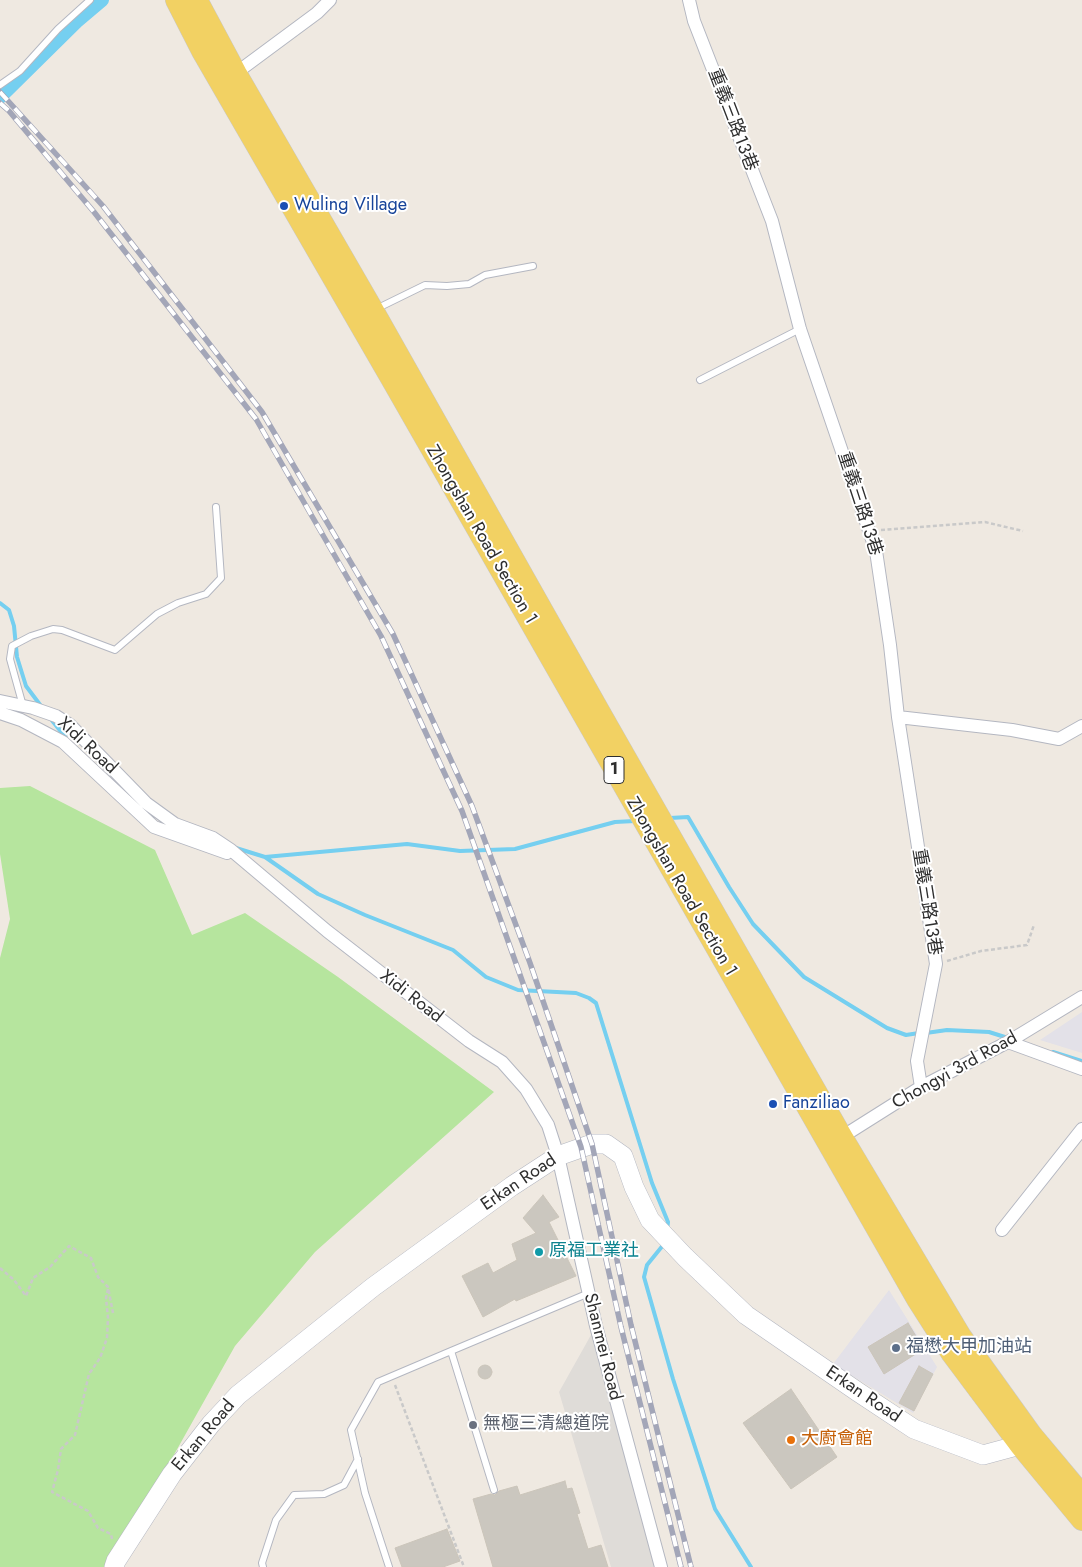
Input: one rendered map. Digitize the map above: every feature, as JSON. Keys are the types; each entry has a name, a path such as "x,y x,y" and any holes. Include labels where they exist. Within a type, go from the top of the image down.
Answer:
{"main road":[{"name":"Zhongshan Road Section 1","path":"176,0 202,51 400,375 598,709 835,1141 1026,1440 1082,1520"},
{"name":"Zhongshan Road Section 1","path":"196,0 236,73 374,310 400,375"},
{"name":"Zhongshan Road Section 1","path":"1026,1440 1082,1495"}],"street":[{"path":"236,73 317,14 330,0"},
{"name":"重義三路13巷","path":"689,0 698,30 772,221 800,329 876,551 898,717 936,964 917,1061 920,1087"},
{"name":"Xidi Road","path":"0,701 56,716 70,725 146,803 174,824 213,838 235,853 334,937 469,1041 502,1062 526,1090 548,1125 558,1156"},
{"name":"Xidi Road","path":"0,713 21,720 63,742 154,827 235,853"},
{"path":"898,717 1012,730 1059,739 1082,726"},
{"name":"Chongyi 3rd Road","path":"835,1141 920,1087 1008,1042 1082,997"},
{"path":"1008,1042 1082,1069"},
{"path":"1002,1230 1082,1129"},
{"name":"Erkan Road","path":"117,1562 172,1474 238,1395 373,1287 512,1186 558,1156 592,1144 606,1144 622,1156 650,1220 685,1257 746,1315 914,1429 983,1455 1026,1440"},
{"name":"Shanmei Road","path":"558,1156 596,1326 660,1567"}],"lane":[{"path":"0,85 20,71 58,29 90,0"},
{"path":"374,310 426,285 469,284 485,275 534,266"},
{"path":"700,380 800,329"},
{"path":"28,708 10,659 12,646 53,629 62,630 114,650 157,614 178,603 206,594 221,578 216,507"},
{"path":"389,1567 365,1493 351,1430 378,1382 589,1293"},
{"path":"451,1351 494,1490"},
{"path":"263,1567 262,1563 276,1520 294,1496 324,1494 344,1485 358,1459"}],"path":[{"path":"870,531 985,522 1023,531"},
{"path":"936,964 981,951 1027,945 1034,925"},
{"path":"0,1268 14,1280 26,1296 33,1278 50,1268 69,1246 91,1258 98,1277 108,1289 113,1312"},
{"path":"108,1289 106,1298 107,1338 100,1358 89,1374 75,1435 61,1449 52,1492 88,1511 98,1528 111,1534 117,1562"},
{"path":"392,1376 464,1567"}],"shaded area":[{"path":"1082,1012 1082,1053 1040,1040"},
{"path":"889,1290 937,1367 913,1413 833,1364"},
{"path":"596,1326 662,1567 611,1567 559,1392"}],"green space":[{"path":"30,786 155,850 192,935 245,913 338,977 494,1092 315,1252 235,1346 111,1567 0,1567 0,958 10,919 0,854 0,788"}],"building":[{"name":"原福工業社","path":"543,1195 559,1217 549,1222 576,1276 516,1301 515,1299 483,1317 462,1276 488,1263 493,1273 517,1260 512,1244 536,1233 523,1218"},
{"name":"福懋大甲加油站","path":"908,1323 922,1346 922,1350 884,1374 868,1347"},
{"path":"482,1365 488,1365 492,1372 488,1379 482,1379 478,1375 478,1369"},
{"path":"919,1366 933,1374 914,1411 899,1403"},
{"name":"大廚會館","path":"791,1389 837,1457 791,1489 743,1423"},
{"name":"無極三清總道院","path":"565,1481 567,1489 572,1488 580,1513 577,1514 588,1549 601,1545 608,1567 493,1567 473,1499 491,1494 495,1495 499,1491 517,1486 520,1495"},
{"path":"447,1529 460,1561 443,1567 402,1567 395,1548"}],"waterway":[{"path":"0,97 76,22 102,0"},
{"path":"0,603 9,610 14,626 17,657 26,686 41,706"},
{"path":"50,718 66,738"},
{"path":"670,818 688,817 753,924 804,977 887,1028 906,1035 919,1033"},
{"path":"265,857 407,844 460,851 515,849 615,822 635,821"},
{"path":"236,848 265,857 318,894 453,950 486,977 518,990 576,993 596,1003 652,1183 668,1222 667,1230"},
{"path":"926,1033 947,1030 989,1032 1008,1038"},
{"path":"1053,1052 1082,1061"},
{"path":"664,1244 647,1265 644,1277 673,1379 715,1509 751,1567"}],"railway":[{"path":"0,92 103,206 262,412 393,634 472,806 530,963 592,1144 631,1325 691,1567"},
{"path":"0,103 9,111 94,212 256,419 381,636 462,811 581,1147 621,1327 681,1567"}],"place":[{"name":"Wuling Village","path":"284,206"},
{"name":"Fanziliao","path":"773,1104"},
{"name":"原福工業社","path":"539,1252"},
{"name":"福懋大甲加油站","path":"896,1348"},
{"name":"無極三清總道院","path":"473,1425"},
{"name":"大廚會館","path":"791,1440"}]}
